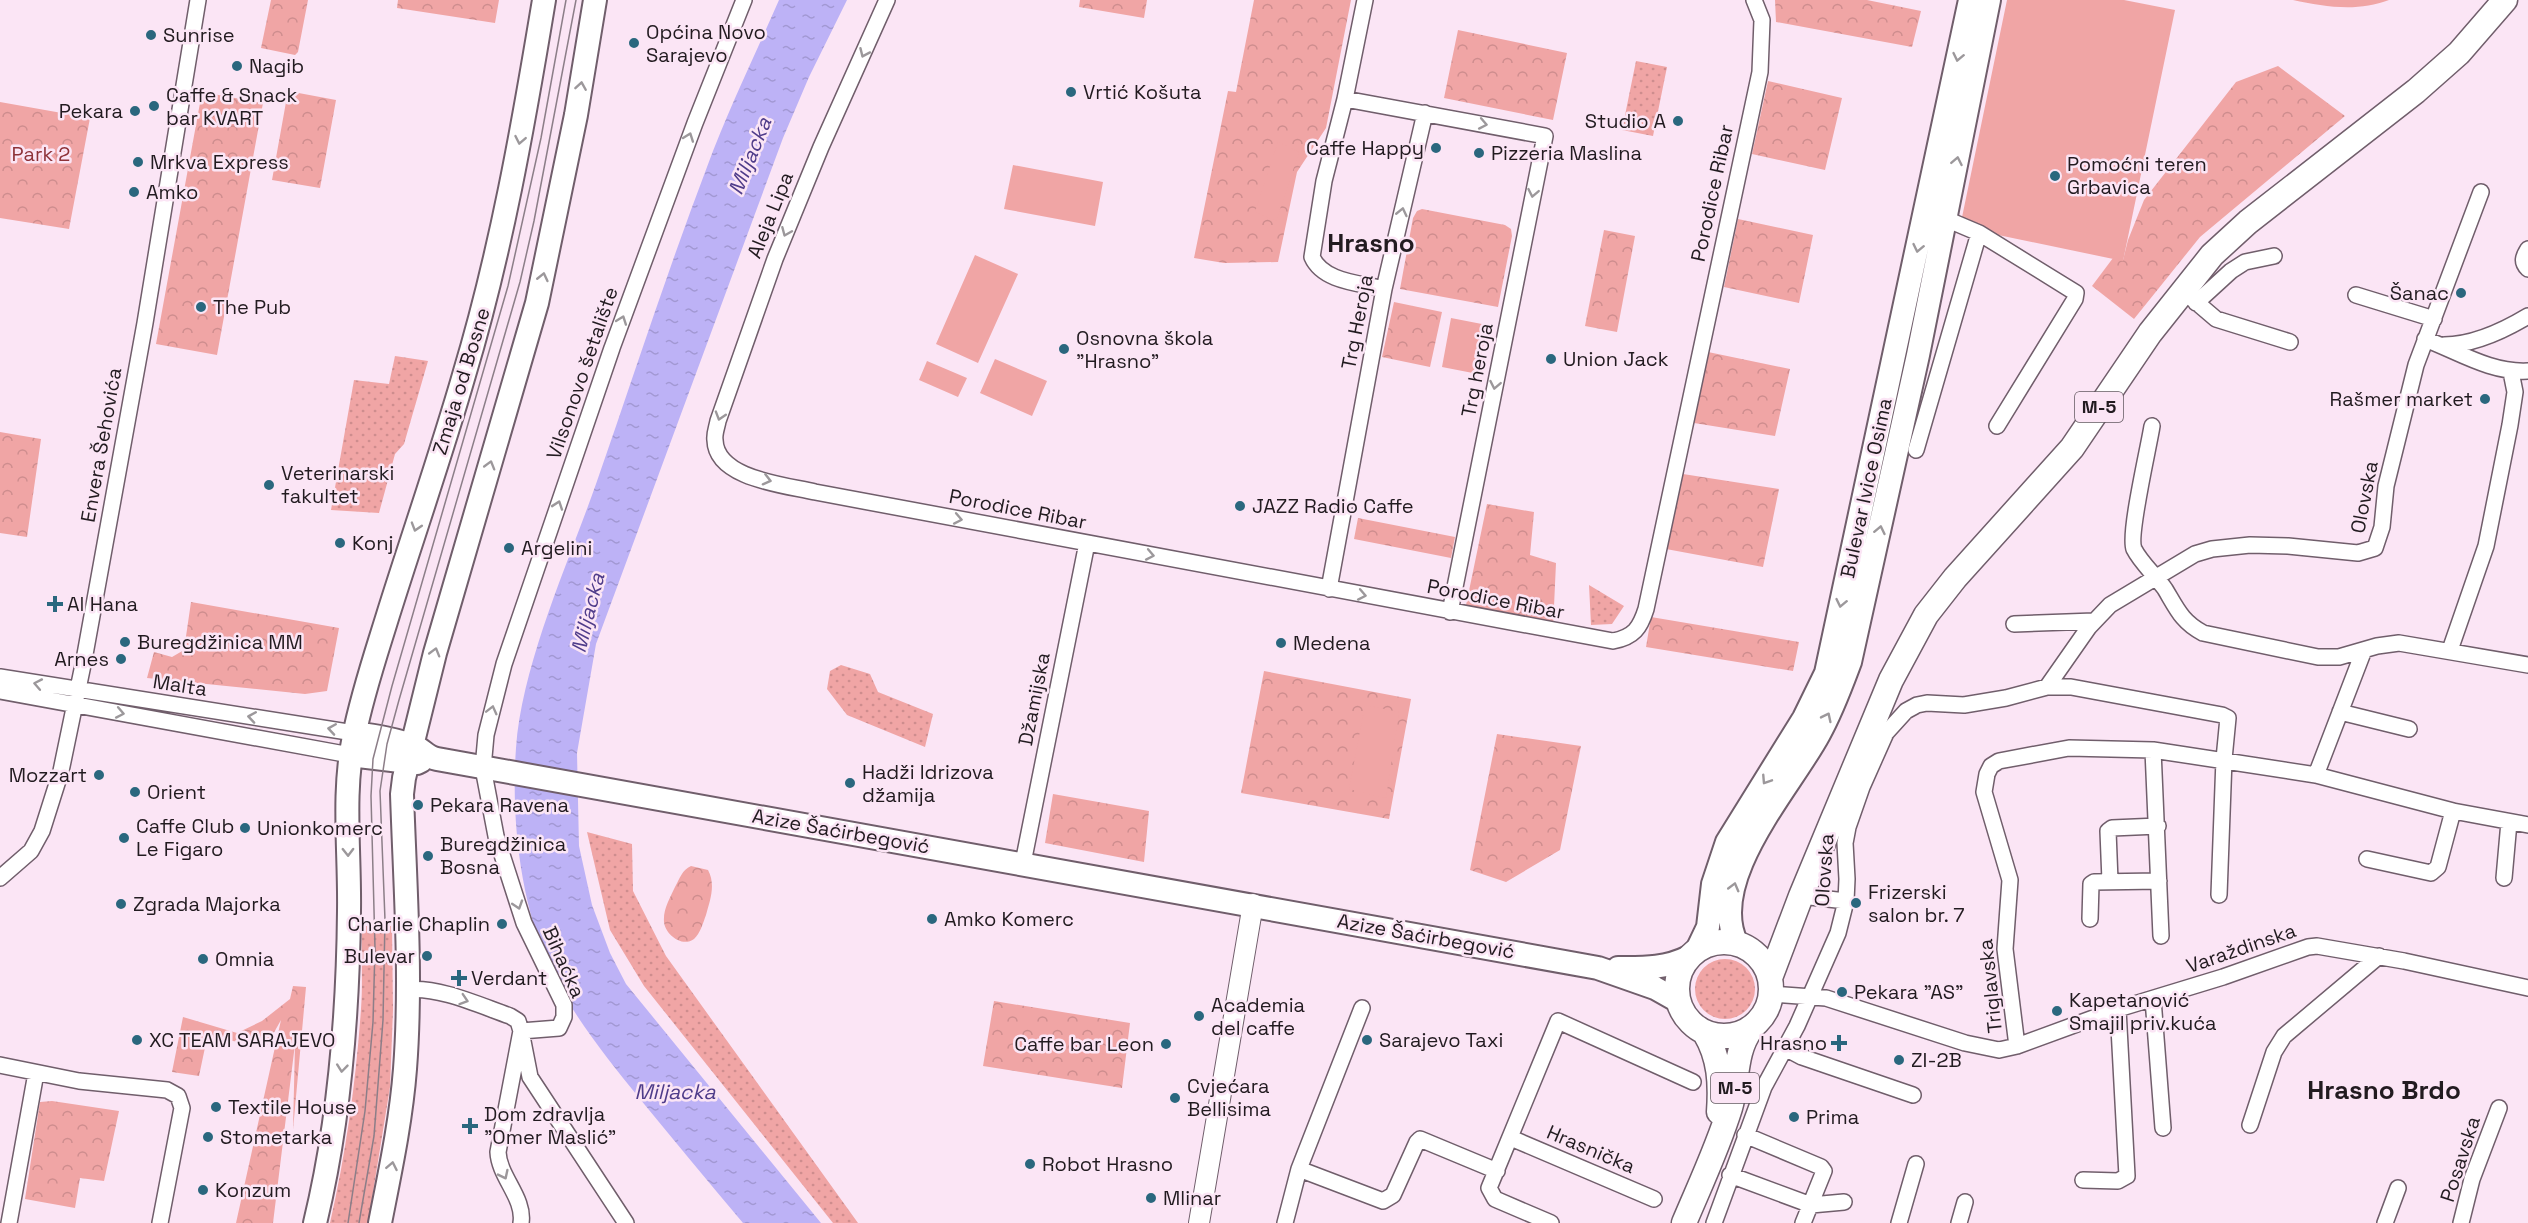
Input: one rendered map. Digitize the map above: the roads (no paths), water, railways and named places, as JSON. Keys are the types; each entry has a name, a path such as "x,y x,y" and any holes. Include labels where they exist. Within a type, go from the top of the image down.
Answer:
{"main road":[{"name":"Zmaja od Bosne","path":"315,1223 336,1114 346,1028 349,911 347,794 354,733 380,641 464,378 488,291 509,196 544,0"},
{"path":"380,1223 402,1109 405,1066 407,990 402,794 414,755 435,652 537,303 576,115 595,0"},
{"name":"Bulevar Ivice Osima","path":"1693,954 1708,927 1713,884 1727,842 1793,737 1818,693 1826,673 1970,0"},
{"name":"Bulevar Ivice Osima","path":"1744,947 1732,933 1730,919 1730,902 1739,871 1768,816 1820,733 1850,662 1913,378 1989,0"},
{"name":"M-5","path":"1684,1223 1716,1148 1736,1084 1740,1048 1751,1029 1765,1013 1771,986 1801,896 1891,680 1926,615 1955,578 2072,448 2150,333 2189,296 2212,255 2248,222 2408,98 2459,53 2505,0"},
{"name":"Azize Šaćirbegović","path":"354,733 388,738 414,755"},
{"name":"Azize Šaćirbegović","path":"350,755 414,755 1253,904 1598,968 1655,988 1678,1001"},
{"name":"M-5","path":"1744,947 1775,935 1801,896"},
{"path":"1678,1001 1679,978 1693,954 1711,944 1724,942 1744,947 1766,967 1771,986"},
{"name":"Azize Šaćirbegović","path":"1598,968 1653,969 1667,966 1693,954"},
{"name":"M-5","path":"1678,1001 1691,1023 1705,1033 1713,1046 1720,1092 1716,1148"},
{"path":"1705,1033 1720,1037 1736,1035 1751,1029"}],"street":[{"name":"Envera Šehovića","path":"0,878 31,851 42,831 61,771 77,698 145,323 198,0"},
{"name":"Vilsonovo šetalište","path":"483,768 486,735 515,630 620,327 695,123 744,0"},
{"name":"Aleja Lipa","path":"719,453 715,441 718,422 775,259 821,147 887,0"},
{"path":"1365,0 1345,99 1324,181 1312,257 1316,267 1327,275 1384,289"},
{"name":"Porodice Ribar","path":"719,453 725,464 739,473 804,489 1613,641 1632,635 1641,626 1760,72 1762,20 1754,0"},
{"path":"1345,99 1425,113"},
{"name":"Trg heroja","path":"1425,113 1545,136 1450,612"},
{"name":"Trg Heroja","path":"1329,589 1384,289 1425,113"},
{"name":"Olovska","path":"2047,687 2094,621 2110,605 2195,554 2212,549 2250,545 2288,546 2358,553 2375,548 2380,537 2386,486 2404,411 2425,339 2481,192"},
{"path":"1946,219 1979,233 2076,293 1997,426"},
{"path":"1916,450 1979,233"},
{"path":"2528,249 2523,259 2528,269"},
{"path":"2274,256 2245,262 2189,296 2216,319 2290,342"},
{"path":"2356,296 2434,319"},
{"path":"2440,345 2461,345 2475,341 2528,316"},
{"path":"2425,339 2494,368 2511,372 2528,371"},
{"path":"2450,650 2486,546 2515,392 2511,372"},
{"path":"2152,426 2137,505 2134,549 2157,578 2188,625 2203,633 2318,657 2339,657 2399,643 2528,665"},
{"name":"Džamijska","path":"1023,863 1087,543"},
{"path":"2014,624 2094,621"},
{"path":"2316,775 2364,650"},
{"name":"Malta","path":"0,677 77,698 350,755"},
{"name":"Olovska","path":"1714,1223 1745,1135 1771,1072 1785,1048 1838,933 1845,902 1847,879 1845,843 1848,827 1881,743 1896,720 1906,711 1927,703 1964,705 2006,698 2047,687 2071,687 2222,715 2228,718 2224,759"},
{"name":"Malta","path":"0,691 77,698 354,733"},
{"path":"2340,711 2409,729"},
{"name":"Triglavska","path":"1771,986 1826,998 1965,1043 1999,1050 2017,1046 2005,949 2010,880 1984,792 1987,774 1991,766 1999,761 2070,748 2153,750 2224,759 2316,775 2453,811 2509,822 2527,822"},
{"path":"2153,750 2162,936"},
{"path":"2219,895 2224,759"},
{"name":"Bihaćka","path":"483,768 496,836 524,923 564,1005 564,1017 559,1028 522,1031"},
{"path":"2367,859 2431,873 2438,867 2453,811"},
{"path":"2504,878 2509,822"},
{"path":"2110,881 2108,831 2112,828 2158,826"},
{"path":"2090,919 2091,884 2097,880 2159,881"},
{"path":"1801,896 1845,902"},
{"path":"1199,1223 1253,904"},
{"name":"Varaždinska","path":"2017,1046 2118,1009 2308,947 2317,946 2379,956 2528,988"},
{"path":"2250,1125 2274,1052 2284,1036 2379,956"},
{"path":"407,990 416,989 457,998 500,1012 518,1021 522,1031 530,1077 626,1223"},
{"path":"2153,999 2163,1128"},
{"path":"1285,1223 1299,1169 1362,1008"},
{"path":"2084,1180 2118,1181 2127,1176 2118,1009"},
{"path":"1551,1223 1495,1199 1489,1188 1558,1022 1693,1082"},
{"path":"521,1223 522,1212 498,1162 498,1152 522,1031"},
{"path":"1785,1048 1802,1057 1913,1095"},
{"path":"0,1065 79,1081 166,1090 178,1096 182,1108 160,1223"},
{"path":"9,1223 36,1073"},
{"name":"Posavska","path":"2461,1223 2472,1179 2499,1108"},
{"path":"1745,1135 1821,1167 1824,1176 1803,1223"},
{"name":"Hrasnička","path":"1511,1138 1654,1199"},
{"path":"1299,1169 1383,1201 1392,1195 1420,1139 1497,1171"},
{"path":"1899,1223 1916,1164"},
{"path":"1730,1175 1810,1205 1844,1202"},
{"path":"2385,1223 2398,1188"},
{"path":"1959,1223 1965,1202"}],"water":[{"name":"Miljacka","path":"779,0 847,0 809,77 783,138 596,644 577,753 579,846 592,905 610,953 626,984 821,1223 743,1223 590,1035 558,984 539,941 524,887 515,802 516,748 520,716 527,683 548,614 707,167"}],"tram line":[{"path":"348,1223 365,1111 373,1022 375,948 371,796 373,759 508,286 541,138 566,0"},
{"path":"359,1223 374,1136 383,1020 385,920 380,791 387,744 520,282 534,221 576,0"}],"place":[{"name":"Sunrise","path":"151,35"},
{"name":"Općina Novo Sarajevo","path":"634,43"},
{"name":"Nagib","path":"237,66"},
{"name":"Vrtić Košuta","path":"1071,92"},
{"name":"Caffe & Snack bar KVART","path":"154,106"},
{"name":"Pekara","path":"135,111"},
{"name":"Studio A","path":"1678,121"},
{"name":"Caffe Happy","path":"1436,148"},
{"name":"Pizzeria Maslina","path":"1479,153"},
{"name":"Mrkva Express","path":"138,162"},
{"name":"Pomoćni teren Grbavica","path":"2055,176"},
{"name":"Amko","path":"134,192"},
{"name":"Šanac","path":"2461,293"},
{"name":"The Pub","path":"201,307"},
{"name":"Osnovna škola \"Hrasno\"","path":"1064,349"},
{"name":"Union Jack","path":"1551,359"},
{"name":"Rašmer market","path":"2485,399"},
{"name":"Veterinarski fakultet","path":"269,485"},
{"name":"JAZZ Radio Caffe","path":"1240,506"},
{"name":"Konj","path":"340,543"},
{"name":"Argelini","path":"509,548"},
{"name":"Al Hana","path":"55,604"},
{"name":"Buregdžinica MM","path":"125,642"},
{"name":"Medena","path":"1281,643"},
{"name":"Arnes","path":"121,659"},
{"name":"Mozzart","path":"99,775"},
{"name":"Hadži Idrizova džamija","path":"850,783"},
{"name":"Orient","path":"135,792"},
{"name":"Pekara Ravena","path":"418,805"},
{"name":"Unionkomerc","path":"245,828"},
{"name":"Caffe Club Le Figaro","path":"124,838"},
{"name":"Buregdžinica Bosna","path":"428,856"},
{"name":"Frizerski salon br. 7","path":"1856,903"},
{"name":"Zgrada Majorka","path":"121,904"},
{"name":"Amko Komerc","path":"932,919"},
{"name":"Charlie Chaplin","path":"502,924"},
{"name":"Bulevar","path":"427,956"},
{"name":"Omnia","path":"203,959"},
{"name":"Verdant","path":"459,978"},
{"name":"Pekara \"AS\"","path":"1842,992"},
{"name":"Kapetanović Smajil priv.kuća","path":"2057,1011"},
{"name":"Academia del caffe","path":"1199,1016"},
{"name":"XC TEAM SARAJEVO","path":"137,1040"},
{"name":"Sarajevo Taxi","path":"1367,1040"},
{"name":"Hrasno","path":"1839,1043"},
{"name":"Caffe bar Leon","path":"1166,1044"},
{"name":"ZI-2B","path":"1899,1060"},
{"name":"Cvjećara Bellisima","path":"1175,1098"},
{"name":"Textile House","path":"216,1107"},
{"name":"Prima","path":"1794,1117"},
{"name":"Dom zdravlja \"Omer Maslić\"","path":"470,1126"},
{"name":"Stometarka","path":"208,1137"},
{"name":"Robot Hrasno","path":"1030,1164"},
{"name":"Konzum","path":"203,1190"},
{"name":"Mlinar","path":"1151,1198"}],"district":[{"name":"Hrasno","path":"1371,243"},
{"name":"Hrasno Brdo","path":"2384,1090"}],"park label":[{"name":"Park 2","path":"41,154"}]}
